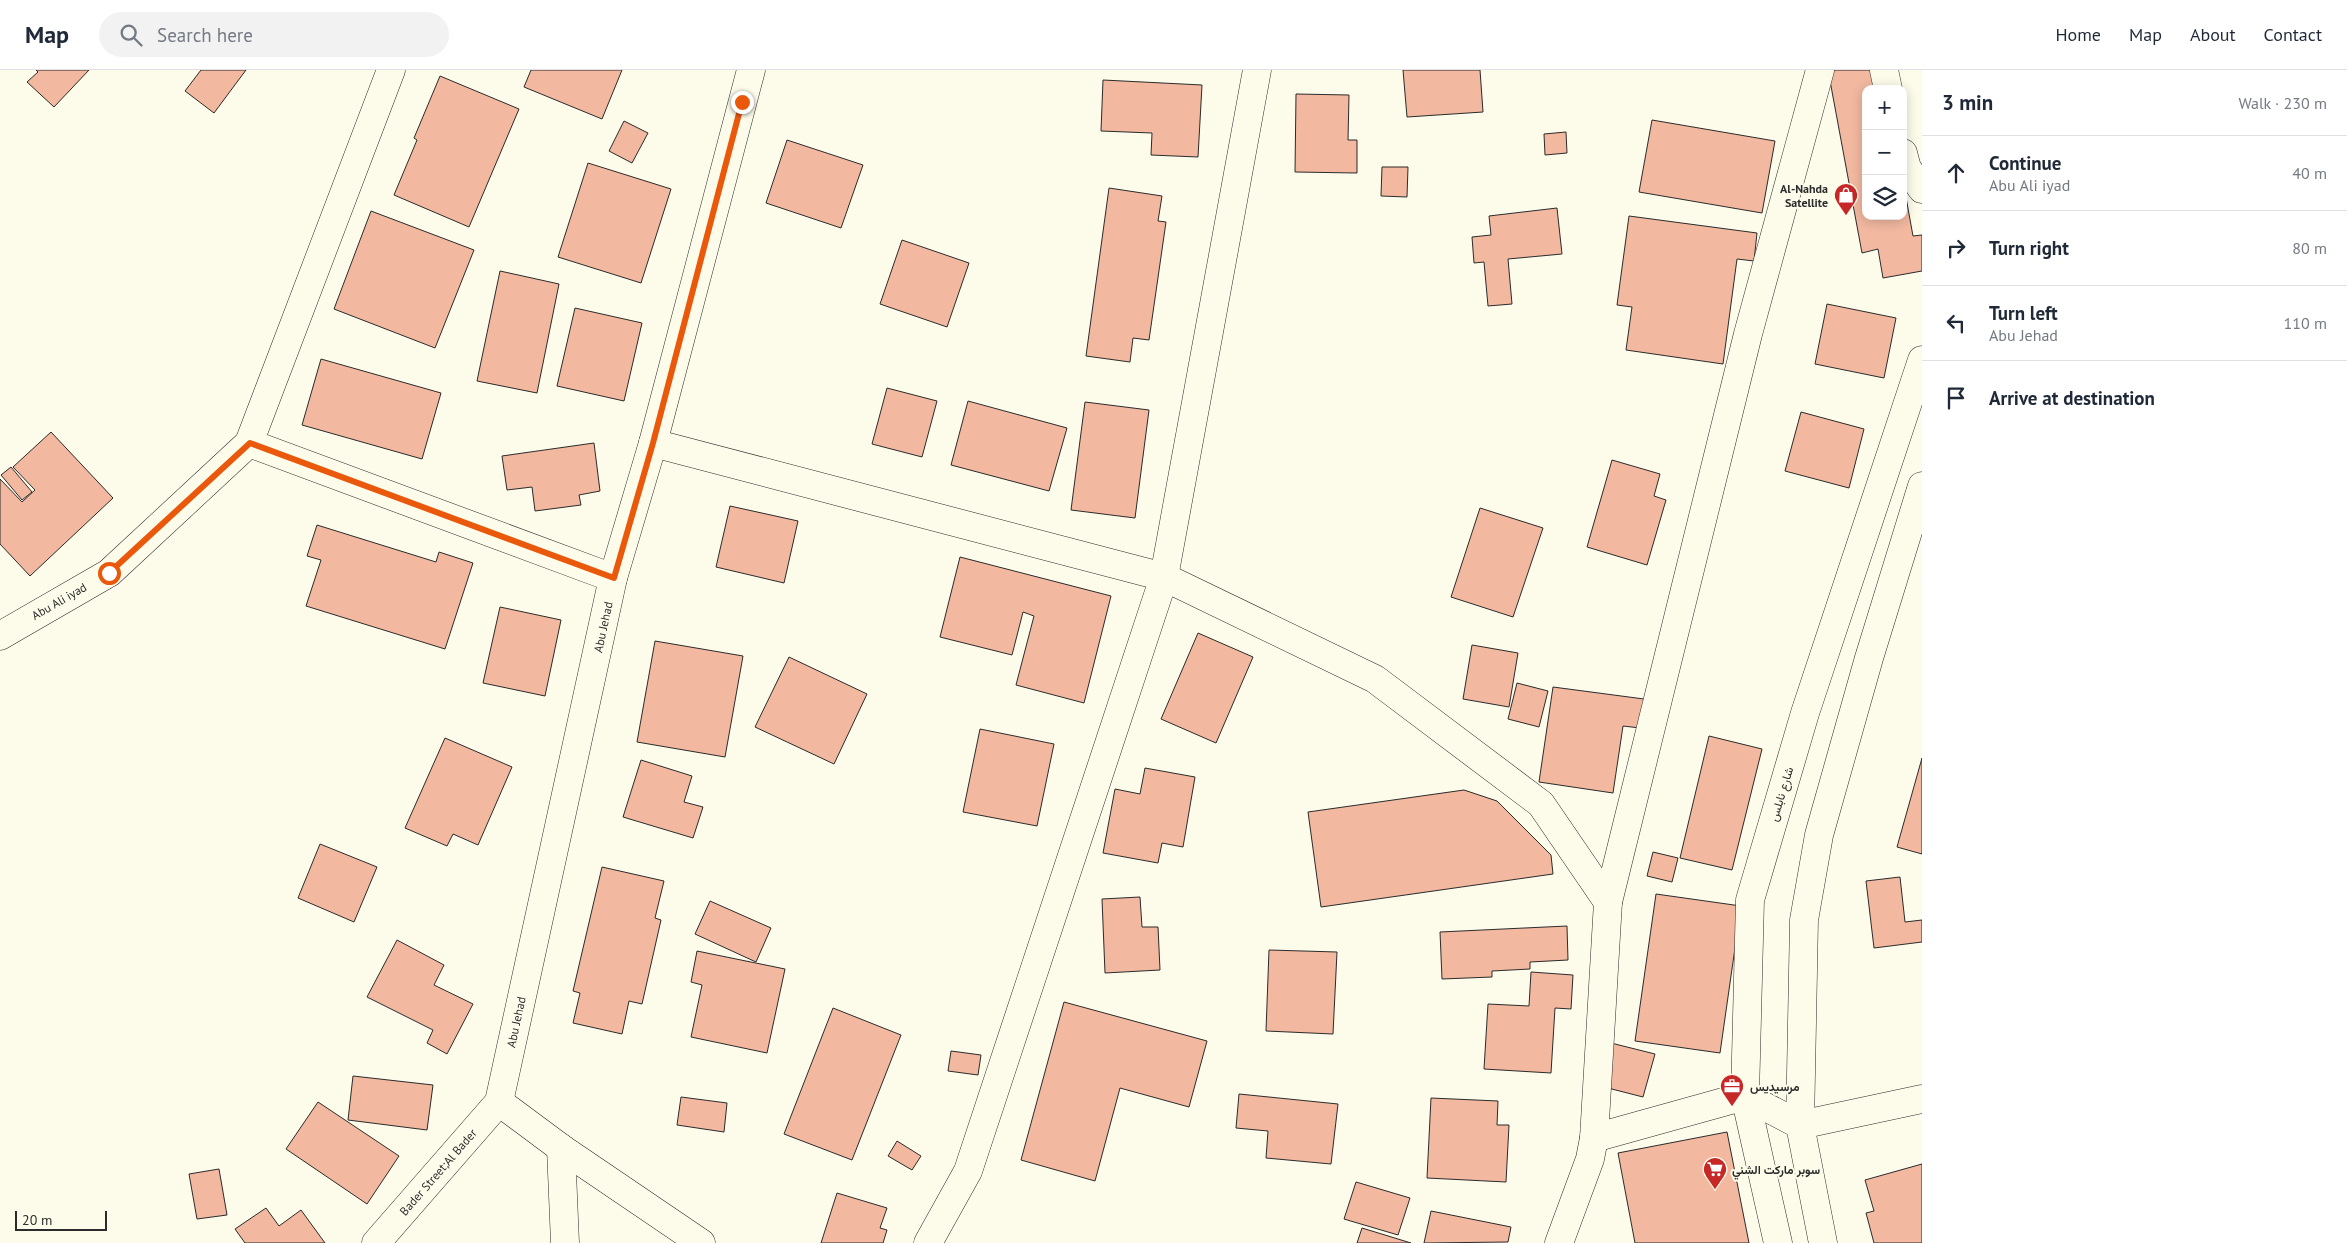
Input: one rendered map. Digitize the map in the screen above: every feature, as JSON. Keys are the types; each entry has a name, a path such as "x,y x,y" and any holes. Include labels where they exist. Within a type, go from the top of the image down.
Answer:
{"street":[{"path":"391,70 250,443 614,578"},
{"name":"Abu Jehad","path":"499,1102 614,578 653,443 751,70"},
{"path":"928,1243 968,1171 1164,577 1257,70"},
{"path":"1559,1243 1590,1159 1594,1138 1608,902 1748,334 1820,70"},
{"path":"1884,70 1887,85"},
{"path":"1907,168 1922,189"},
{"name":"شارع نابلس","path":"1778,1243 1745,1096 1750,900 1805,713 1922,360"},
{"name":"Abu Ali iyad","path":"0,636 109,573 250,443"},
{"path":"653,443 1164,577 1375,679 1542,804 1608,902"},
{"path":"1822,1243 1800,1125 1804,920 1819,835 1869,658 1922,486"},
{"path":"1594,1138 1745,1096 1800,1125 1922,1099"},
{"path":"499,1102 561,1148 701,1243"},
{"name":"Bader Street;Al Bader","path":"376,1243 499,1102"},
{"path":"561,1148 565,1243"}],"building":[{"path":"36,70 89,70 54,107 27,82 38,72"},
{"path":"201,70 246,70 214,113 185,91"},
{"path":"531,70 622,70 602,119 524,87"},
{"path":"1403,70 1480,70 1483,112 1407,117"},
{"path":"1828,70 1883,70 1885,85 1862,85 1862,220 1907,220 1907,203 1913,236 1922,235 1922,271 1883,278 1878,249 1862,253"},
{"path":"440,76 519,109 469,227 394,195 417,140 414,138"},
{"path":"1103,80 1202,85 1198,157 1151,155 1152,133 1101,131"},
{"path":"1296,94 1349,95 1348,140 1357,140 1357,173 1295,172"},
{"path":"1652,120 1775,141 1762,213 1639,192"},
{"path":"624,121 648,133 632,163 609,151"},
{"path":"1566,132 1567,153 1545,155 1544,134"},
{"path":"787,140 863,165 841,228 766,203"},
{"path":"588,163 671,189 641,283 558,257"},
{"path":"1382,167 1408,167 1407,197 1381,196"},
{"path":"1109,188 1162,196 1158,221 1166,222 1149,340 1133,338 1130,362 1086,356"},
{"path":"1557,208 1562,254 1508,259 1512,304 1488,306 1484,262 1474,263 1472,237 1491,235 1489,216"},
{"path":"371,211 474,250 435,348 334,309"},
{"path":"1629,216 1757,233 1754,261 1737,259 1723,364 1626,350 1632,307 1617,305"},
{"path":"902,240 969,263 947,327 880,304"},
{"path":"500,271 559,284 537,393 477,381"},
{"path":"1827,304 1896,318 1884,378 1815,364"},
{"path":"575,308 642,323 624,401 557,386"},
{"path":"321,359 441,393 422,459 302,425"},
{"path":"887,388 937,401 922,457 872,444"},
{"path":"968,401 1067,428 1049,491 951,465"},
{"path":"1085,402 1149,410 1135,518 1071,510"},
{"path":"1801,412 1864,429 1849,488 1785,471"},
{"path":"51,432 113,498 30,576 0,544 0,479 22,502 35,490 13,467"},
{"path":"594,443 600,491 579,495 581,505 535,511 532,487 507,490 502,456"},
{"path":"1612,460 1660,474 1654,496 1666,500 1647,565 1587,547"},
{"path":"11,467 32,492 22,500 1,475"},
{"path":"730,506 798,521 784,583 716,567"},
{"path":"1480,508 1543,528 1513,617 1451,597"},
{"path":"317,525 436,562 439,552 473,563 445,649 306,606 321,560 307,556"},
{"path":"960,557 1111,596 1084,703 1016,685 1034,616 1023,612 1012,655 940,637"},
{"path":"500,607 561,620 545,696 483,683"},
{"path":"1198,633 1253,657 1216,743 1161,719"},
{"path":"655,641 743,656 725,757 637,742"},
{"path":"1472,645 1518,653 1509,707 1463,699"},
{"path":"789,657 867,694 834,764 755,727"},
{"path":"1517,683 1548,691 1539,727 1508,719"},
{"path":"1553,687 1644,699 1640,728 1623,726 1613,793 1539,782"},
{"path":"980,729 1054,744 1037,826 963,812"},
{"path":"1709,736 1762,749 1732,870 1680,858"},
{"path":"445,738 512,767 478,845 453,834 447,846 405,828"},
{"path":"1922,758 1922,854 1897,847"},
{"path":"641,760 692,776 684,802 703,807 693,838 623,817"},
{"path":"1145,768 1195,777 1183,847 1162,843 1158,863 1103,853 1115,789 1140,794"},
{"path":"1464,790 1497,801 1551,855 1553,874 1321,907 1308,812"},
{"path":"320,844 377,867 354,922 298,898"},
{"path":"1653,852 1678,858 1672,882 1647,876"},
{"path":"602,867 664,881 655,918 661,920 642,1004 629,1001 622,1034 573,1023 580,993 573,991"},
{"path":"1900,877 1905,922 1922,920 1922,942 1874,948 1866,881"},
{"path":"1656,894 1741,906 1720,1053 1635,1041"},
{"path":"1140,897 1142,927 1158,927 1160,970 1105,973 1102,899"},
{"path":"710,901 771,928 756,962 695,934"},
{"path":"1567,926 1568,960 1530,962 1530,969 1492,971 1492,977 1442,979 1440,932"},
{"path":"397,940 444,965 434,985 473,1004 447,1054 427,1043 433,1030 367,997"},
{"path":"1269,950 1337,952 1333,1034 1266,1031"},
{"path":"697,951 785,969 767,1053 691,1037 702,985 691,982"},
{"path":"1531,972 1573,975 1571,1009 1555,1008 1551,1073 1484,1069 1488,1004 1529,1006"},
{"path":"1064,1002 1207,1041 1189,1107 1120,1088 1095,1181 1021,1160"},
{"path":"833,1008 901,1035 852,1160 784,1134"},
{"path":"1611,1043 1655,1054 1643,1097 1600,1086"},
{"path":"951,1051 981,1055 978,1075 948,1071"},
{"path":"353,1076 433,1085 427,1130 348,1120"},
{"path":"1239,1094 1338,1104 1331,1164 1266,1158 1268,1131 1236,1128"},
{"path":"681,1097 727,1103 724,1132 677,1125"},
{"path":"1431,1098 1498,1101 1497,1125 1509,1125 1506,1182 1427,1178"},
{"path":"318,1102 399,1156 367,1204 286,1149"},
{"path":"1727,1132 1749,1243 1635,1243 1618,1153"},
{"path":"897,1141 921,1156 912,1170 888,1156"},
{"path":"1922,1164 1922,1243 1874,1243 1866,1213 1874,1211 1865,1180"},
{"path":"219,1169 227,1215 197,1219 189,1174"},
{"path":"1356,1182 1410,1198 1398,1235 1344,1219"},
{"path":"837,1193 887,1208 880,1228 887,1230 883,1243 821,1243"},
{"path":"266,1208 279,1226 301,1210 325,1243 245,1243 235,1229"},
{"path":"1431,1211 1511,1227 1508,1242 1424,1243"},
{"path":"1362,1228 1411,1243 1357,1243"}],"place":[{"name":"Al-Nahda Satellite","path":"1846,216"},
{"name":"مرسيديس","path":"1732,1107"},
{"name":"سوبر ماركت الشني","path":"1715,1190"}],"route":[{"path":"109,573 250,443 614,578 653,443 742,102"}]}
